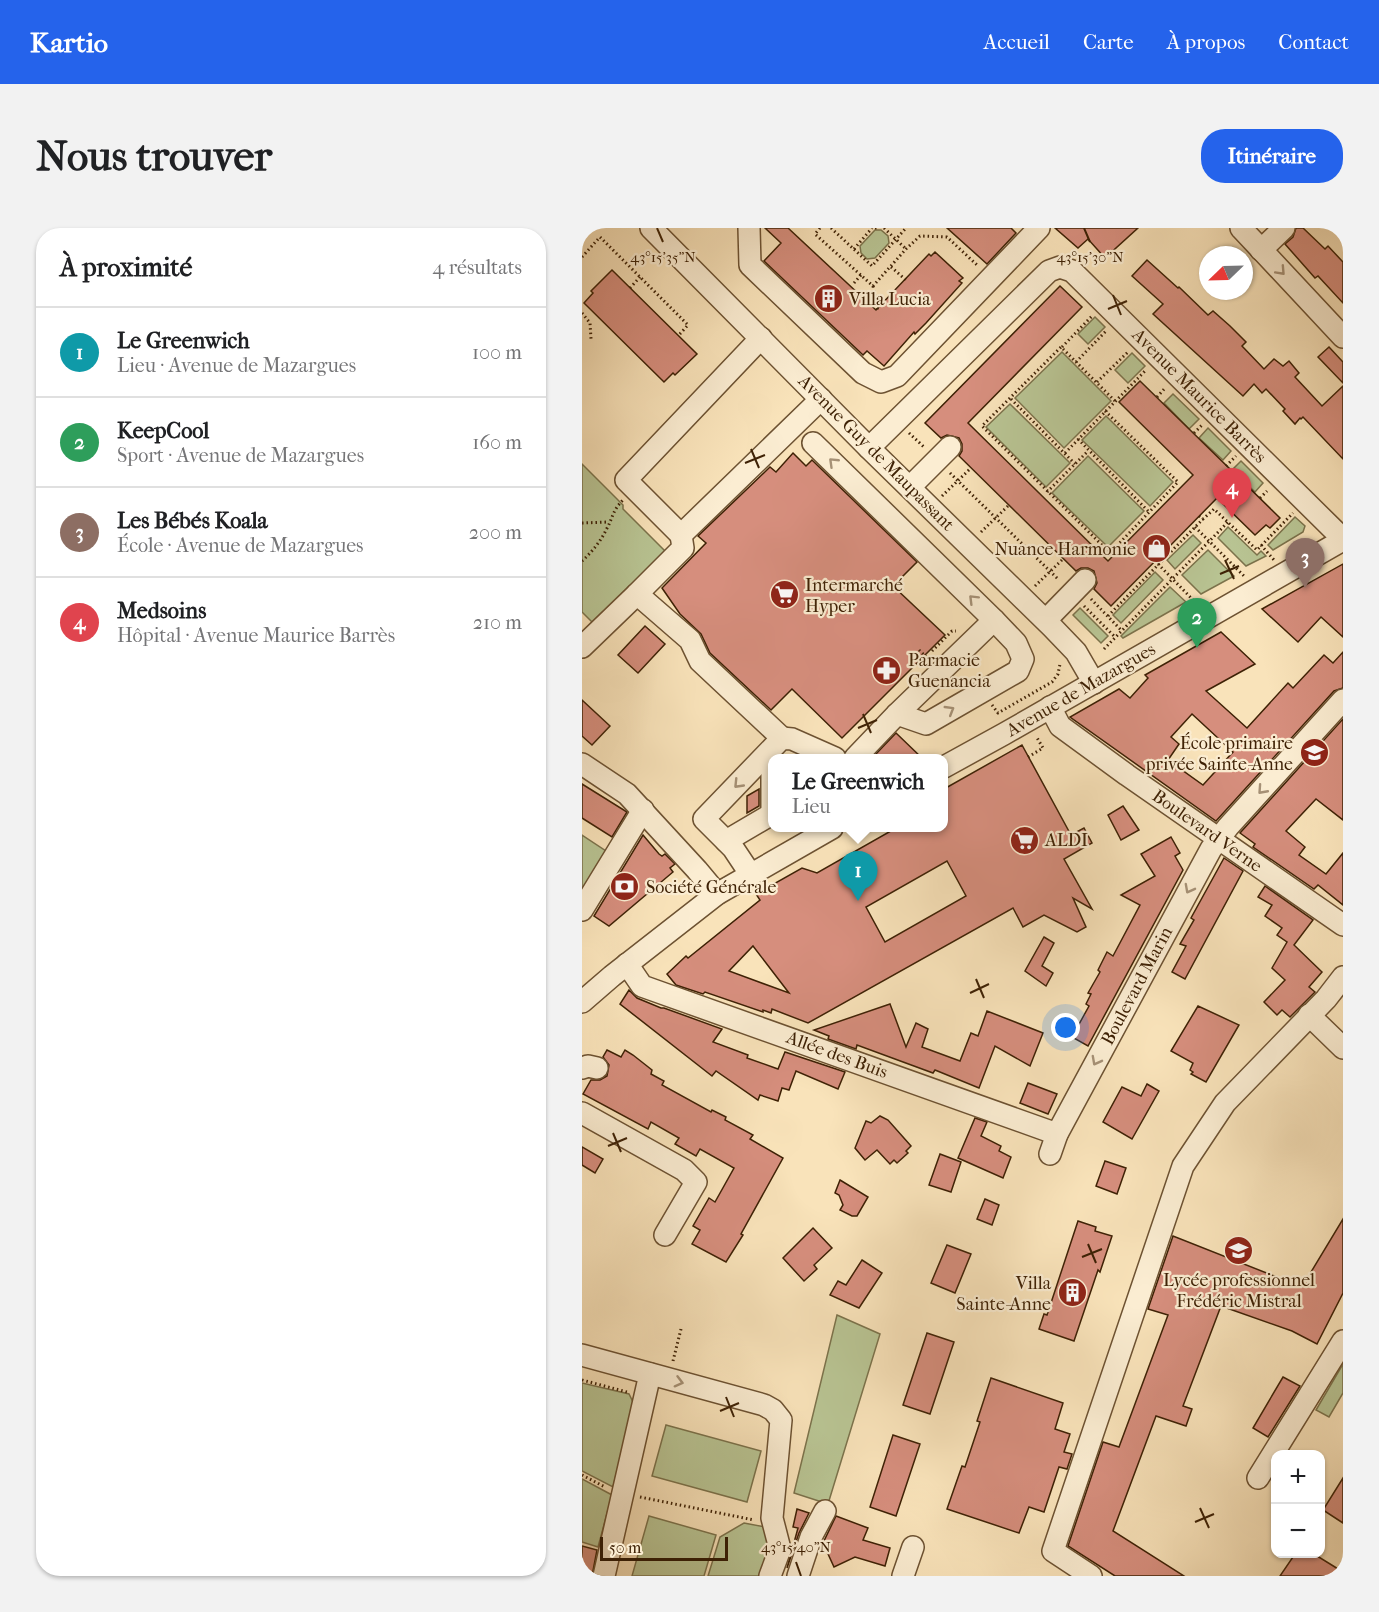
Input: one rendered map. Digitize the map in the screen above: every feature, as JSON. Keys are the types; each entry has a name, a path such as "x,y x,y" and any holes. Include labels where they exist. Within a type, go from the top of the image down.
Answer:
{"street":[{"name":"Avenue Guy de Maupassant","path":"651,228 869,448 1046,620 1076,652 1094,683"},
{"path":"749,228 750,265 863,373 881,382 897,376 1036,229"},
{"path":"1241,228 1343,337"},
{"path":"1261,250 1284,228"},
{"name":"Avenue Maurice Barrès","path":"869,448 1049,271 1060,267 1072,271 1343,540"},
{"path":"582,647 683,548 681,535 626,480 761,338"},
{"path":"681,535 821,399"},
{"path":"813,443 994,620 1016,643 1023,658 1018,671 927,724 897,714"},
{"path":"910,487 944,454"},
{"name":"Avenue de Mazargues","path":"948,765 1343,540"},
{"path":"1046,620 1079,591"},
{"path":"637,594 690,640 700,661 782,738 792,739 824,754"},
{"path":"860,754 897,714 994,620"},
{"name":"Boulevard Marin","path":"1050,1154 1057,1134 1211,849 1343,700"},
{"name":"Boulevard Verne","path":"1050,707 1060,726 1126,775 1343,925"},
{"path":"751,875 733,848 704,819 782,738"},
{"path":"582,764 627,794 717,894"},
{"path":"582,909 643,810"},
{"path":"726,841 768,816"},
{"path":"582,1002 717,894 825,832"},
{"name":"Allée des Buis","path":"627,964 642,986 1057,1134"},
{"path":"1091,1576 1053,1551 1183,1166 1225,1103 1326,999 1343,977"},
{"path":"1309,1015 1343,1048"},
{"path":"582,1113 684,1170 696,1182 666,1235"},
{"path":"1258,1478 1343,1341"},
{"path":"582,1354 764,1405 773,1410 781,1420 772,1518 780,1549 770,1576"},
{"path":"604,1576 650,1374"},
{"path":"798,1576 811,1538 825,1511"},
{"path":"903,1576 913,1547"}],"path":[{"path":"820,228 815,234 873,286 878,312"},
{"path":"831,228 872,266 906,228"},
{"path":"854,249 875,228"},
{"path":"884,228 906,249"},
{"path":"873,286 920,236 947,237 992,278"},
{"path":"582,257 600,237 688,325 678,336"},
{"path":"891,267 906,280"},
{"path":"854,283 861,275"},
{"path":"630,288 640,277"},
{"path":"976,432 1104,303"},
{"path":"582,313 590,323 591,339"},
{"path":"1076,362 1119,318"},
{"path":"1097,382 1141,339"},
{"path":"1062,347 1115,401"},
{"path":"1065,453 1159,357"},
{"path":"1010,398 1075,464"},
{"path":"982,426 1110,553 1178,482 1105,411"},
{"path":"897,421 944,454 958,481 1050,572 1086,594 1121,630"},
{"path":"1078,439 1149,512"},
{"path":"1047,492 1089,450"},
{"path":"931,507 971,468"},
{"path":"582,561 590,554 607,530 614,509 634,488"},
{"path":"1108,616 1214,509 1257,550 1304,501"},
{"path":"968,544 1009,505"},
{"path":"1200,516 1203,519"},
{"path":"582,523 609,522"},
{"path":"1104,649 1228,522"},
{"path":"1195,527 1258,590"},
{"path":"1099,553 1104,548"},
{"path":"1023,598 1063,559"},
{"path":"1158,564 1210,617"},
{"path":"1079,591 1115,637"},
{"path":"1028,757 1043,748 1036,735"},
{"path":"582,1475 622,1494 773,1523"}],"green space":[{"path":"875,230 881,230 888,236 889,243 875,258 867,259 861,253 860,246"},
{"path":"1095,317 1105,327 1088,344 1078,334"},
{"path":"1062,352 1111,401 1064,448 1015,398"},
{"path":"1132,353 1145,366 1128,383 1115,370"},
{"path":"1173,394 1199,419 1189,429 1164,403"},
{"path":"1010,404 1070,463 1046,487 986,427"},
{"path":"1106,416 1173,482 1150,506 1082,440"},
{"path":"1208,428 1231,451 1223,460 1199,438"},
{"path":"1088,456 1144,511 1108,547 1052,493"},
{"path":"1241,461 1263,483 1255,492 1232,470"},
{"path":"582,464 665,551 593,623 582,612"},
{"path":"1295,517 1305,526 1303,532 1273,550 1268,545"},
{"path":"1228,527 1257,555 1261,551 1266,556 1246,566 1218,538"},
{"path":"1193,535 1201,543 1175,569 1167,560"},
{"path":"1208,550 1234,576 1201,594 1182,575"},
{"path":"1155,572 1163,580 1121,623 1113,615"},
{"path":"1170,587 1186,602 1123,638 1121,636"},
{"path":"1080,608 1108,636 1101,643 1073,615"},
{"path":"582,835 609,853 582,901"},
{"path":"837,1315 880,1334 828,1504 794,1493"},
{"path":"1343,1364 1343,1393 1329,1417 1316,1410"},
{"path":"582,1383 629,1394 634,1404 613,1487 582,1471"},
{"path":"666,1425 761,1451 747,1502 652,1476"},
{"path":"582,1479 612,1495 598,1547 582,1542"},
{"path":"649,1516 716,1535 704,1576 632,1576"},
{"path":"744,1523 770,1528 775,1546 764,1576 708,1576 720,1537"}],"building":[{"name":"Villa Lucia","path":"765,228 788,228 876,310 929,254 931,256 935,252 963,278 959,281 962,283 884,366 867,351 863,355 764,261 781,243"},
{"path":"947,228 1011,228 1016,233 987,264"},
{"path":"1055,228 1138,228 1105,258 1088,239 1078,248"},
{"path":"1296,228 1303,228 1325,249 1328,246 1343,262 1343,303 1318,276 1315,278 1285,244 1293,237"},
{"path":"1147,260 1208,315 1213,311 1230,326 1246,342 1242,346 1264,369 1274,359 1283,366 1289,361 1299,373 1295,377 1322,406 1343,386 1343,459 1303,417 1295,424 1283,411 1285,409 1266,389 1262,393 1254,384 1243,396 1153,314 1163,304 1132,276"},
{"path":"612,270 697,354 664,382 584,303 593,293 591,291"},
{"path":"1060,286 1082,307 968,423 1108,561 1193,475 1119,402 1140,381 1280,518 1270,528 1266,525 1255,535 1217,498 1111,606 1094,589 1097,583 1094,571 1081,568 1076,571 959,456 962,444 959,438 947,435 941,438 925,423"},
{"path":"1329,347 1343,362 1343,383 1318,357"},
{"name":"Intermarché Hyper","path":"793,453 806,466 812,460 917,562 893,586 945,635 842,738 792,689 771,710 710,653 701,634 680,614 662,588 706,543 698,536 770,467 776,472"},
{"path":"1343,564 1343,637 1321,617 1298,642 1262,609"},
{"path":"645,626 665,644 638,673 618,655"},
{"path":"1221,632 1255,664 1206,691 1247,728 1288,683 1293,688 1324,655 1333,663 1343,652 1343,688 1334,691 1216,821 1070,717 1119,689 1130,698 1148,678 1145,675","holes":["1192,714 1233,752 1203,785 1168,760 1179,744 1171,737"]},
{"path":"582,700 610,726 592,745 582,736"},
{"path":"1343,719 1343,820 1316,799 1286,831 1305,847 1299,855 1326,874 1343,853 1343,905 1318,885 1314,889 1253,847 1255,844 1240,833"},
{"path":"896,733 918,754 876,754"},
{"path":"1022,745 1071,835 1084,828 1092,843 1064,859 1092,909 1073,898 1086,927 1077,932 1044,915 1023,927 1013,908 808,1023 772,1009 771,1013 763,1010 763,1012 705,992 703,994 676,985 667,974 686,956 688,958 760,900 756,894 802,868 817,873 889,832 948,832 948,787","holes":["947,861 966,896 885,942 866,907","753,946 789,993 729,971"]},
{"path":"582,784 627,812 612,837 582,818"},
{"path":"759,789 759,806 747,813 747,796"},
{"path":"1123,806 1139,830 1121,840 1108,815"},
{"path":"643,835 659,854 662,856 665,854 675,864 670,868 673,872 609,926 594,916"},
{"path":"1171,837 1180,853 1175,856 1183,870 1088,1046 1072,1037 1089,1006 1086,1004 1091,994 1088,993 1100,972 1098,970 1107,952 1113,956 1140,905 1121,895 1155,876 1141,854"},
{"path":"1224,858 1243,871 1185,979 1172,972 1186,946 1180,944 1194,920 1191,918"},
{"path":"1265,886 1313,920 1294,945 1322,972 1309,987 1315,992 1290,1017 1282,1010 1277,1015 1264,1002 1285,980 1272,968 1287,942 1277,935 1282,928 1265,916 1272,905 1258,897"},
{"path":"1044,937 1054,943 1042,966 1053,973 1046,986 1025,971"},
{"path":"629,990 637,998 722,1029 713,1042 748,1055 747,1058 778,1069 785,1052 845,1072 838,1089 796,1071 789,1090 782,1088 778,1101 760,1095 758,1100 716,1071 712,1076 620,1004"},
{"path":"890,1004 906,1047 916,1023 928,1029 922,1047 960,1061 971,1033 978,1036 987,1011 1043,1033 1030,1066 995,1046 979,1088 935,1070 933,1073 857,1045 856,1049 828,1039 829,1036 814,1030"},
{"path":"1198,1006 1239,1025 1206,1082 1191,1074 1193,1063 1171,1051"},
{"path":"607,1050 621,1057 625,1050 652,1070 651,1074 664,1081 662,1085 711,1112 712,1110 726,1117 725,1120 753,1135 750,1139 783,1158 741,1234 743,1235 726,1262 692,1244 700,1230 693,1226 709,1198 715,1202 734,1168 700,1149 696,1156 675,1144 679,1138 651,1122 648,1129 583,1094 591,1080 600,1080 607,1076 609,1065 603,1057"},
{"path":"1028,1083 1057,1094 1048,1114 1020,1103"},
{"path":"1147,1084 1159,1091 1132,1139 1103,1122 1122,1087 1141,1096"},
{"path":"880,1116 888,1120 911,1146 906,1151 908,1153 897,1163 894,1160 890,1164 877,1150 865,1160 855,1148 866,1121 871,1123"},
{"path":"975,1118 987,1122 981,1136 1001,1146 999,1151 1011,1157 1003,1178 958,1158"},
{"path":"582,1147 603,1159 595,1173 582,1165"},
{"path":"940,1154 961,1162 951,1192 929,1185"},
{"path":"1105,1161 1126,1168 1117,1194 1096,1186"},
{"path":"840,1180 868,1197 857,1216 840,1210 843,1205 839,1195 835,1193"},
{"path":"985,1199 999,1205 992,1225 977,1219"},
{"path":"1343,1219 1343,1293 1317,1344 1292,1331 1221,1306 1183,1406 1192,1409 1186,1426 1156,1416 1113,1531 1184,1576 1115,1576 1068,1546 1103,1442 1119,1447 1168,1315 1148,1309 1173,1236 1302,1287"},
{"name":"Villa Sainte-Anne","path":"1078,1221 1096,1227 1095,1231 1112,1236 1074,1341 1039,1329 1044,1314 1047,1315"},
{"path":"813,1228 832,1248 814,1265 817,1269 804,1281 783,1258"},
{"path":"947,1245 971,1254 955,1293 931,1283"},
{"path":"862,1260 882,1273 859,1308 830,1295 838,1281 846,1285"},
{"path":"927,1333 954,1342 930,1414 903,1405"},
{"path":"1283,1377 1300,1386 1268,1437 1253,1428"},
{"path":"991,1378 1063,1403 1055,1429 1070,1434 1064,1452 1072,1454 1067,1469 1059,1467 1044,1512 1029,1507 1019,1533 947,1509 962,1466 965,1467"},
{"path":"893,1435 920,1444 896,1516 870,1507"},
{"path":"1343,1478 1343,1523 1325,1511 1325,1507"},
{"path":"797,1509 809,1513 799,1533 787,1568 798,1528 793,1527"},
{"path":"836,1516 868,1528 863,1540 890,1548 885,1566 855,1557 834,1567 823,1543"},
{"path":"582,1546 597,1550 592,1576 582,1576"},
{"path":"1292,1558 1320,1558 1343,1572 1343,1576 1280,1576"}],"place":[{"name":"Villa Lucia","path":"828,299"},
{"name":"Medsoins","path":"1232,518"},
{"name":"Nuance Harmonie","path":"1157,549"},
{"name":"Les Bébés Koala","path":"1305,588"},
{"name":"Intermarché Hyper","path":"784,595"},
{"name":"KeepCool","path":"1197,648"},
{"name":"Parmacie Guenancia","path":"887,670"},
{"name":"École primaire privée Sainte-Anne","path":"1314,753"},
{"name":"ALDI","path":"1024,840"},
{"name":"Société Générale","path":"625,887"},
{"name":"Le Greenwich","path":"858,901"},
{"name":"Lycée professionnel Frédéric Mistral","path":"1239,1251"},
{"name":"Villa Sainte-Anne","path":"1072,1293"}]}
